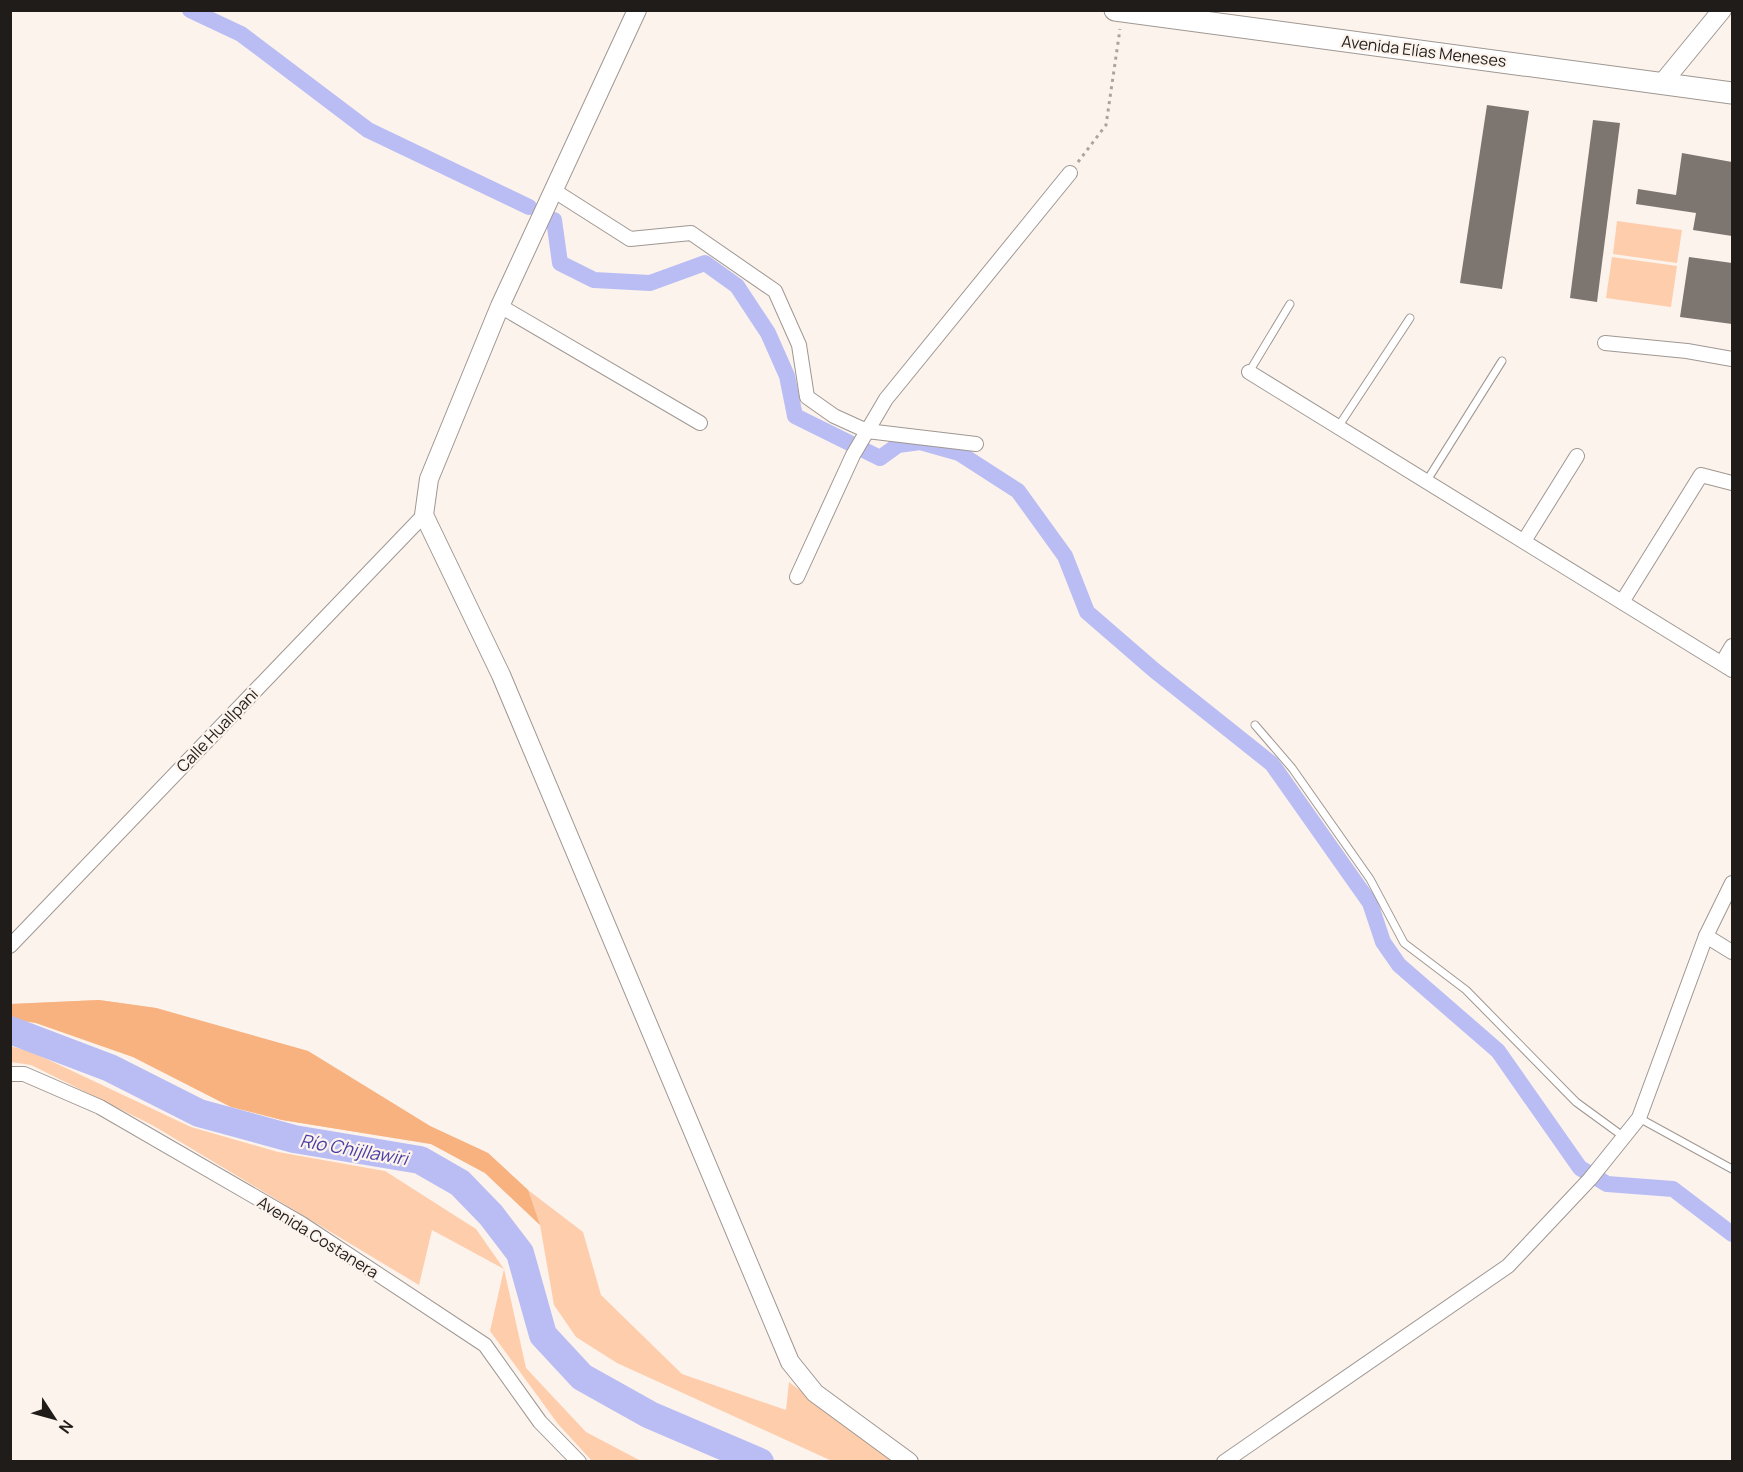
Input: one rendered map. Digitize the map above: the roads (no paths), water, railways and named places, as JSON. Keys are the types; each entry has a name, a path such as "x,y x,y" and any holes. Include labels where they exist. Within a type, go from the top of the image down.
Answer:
{"main road":[{"name":"Avenida Elías Meneses","path":"1119,11 1732,93"}],"street":[{"path":"637,10 500,306 429,478 424,515 501,675 790,1362 815,1393 909,1461"},
{"path":"1663,82 1722,10"},
{"path":"797,577 853,455 886,399 1070,173"},
{"path":"552,190 630,239 691,233 774,291 799,345 807,397 864,435 976,444"},
{"path":"500,306 700,423"},
{"path":"1605,343 1688,351 1732,359"},
{"path":"1249,372 1727,667 1732,646"},
{"path":"1524,541 1577,456"},
{"path":"1622,602 1701,475 1732,483"},
{"name":"Calle Huallpani","path":"10,946 424,515"},
{"path":"1224,1461 1508,1266 1590,1179 1639,1118 1706,936 1732,883"},
{"path":"1706,936 1732,952"},
{"name":"Avenida Costanera","path":"10,1074 24,1074 100,1107 302,1224 486,1345 540,1422 579,1461"}],"lane":[{"path":"1249,372 1290,304"},
{"path":"1338,428 1410,318"},
{"path":"1426,482 1502,361"},
{"path":"1255,725 1292,768 1370,879 1404,944 1466,990 1576,1102 1624,1137"},
{"path":"1639,1118 1732,1169"}],"waterway":[{"path":"190,10 241,34 368,130 529,207"},
{"path":"554,220 560,263 594,280 650,283 705,263 737,286 768,333 787,376 795,416 880,458 898,445 920,442 959,453 1018,491 1065,556 1087,612 1154,670 1272,764 1370,903 1383,942 1399,965 1498,1051 1580,1168 1607,1184 1673,1189 1732,1234"},
{"name":"Río Chijllawiri","path":"10,1030 110,1068 199,1113 294,1139 420,1160 460,1183 491,1215 520,1253 543,1335 582,1377 650,1415 760,1462"}]}
